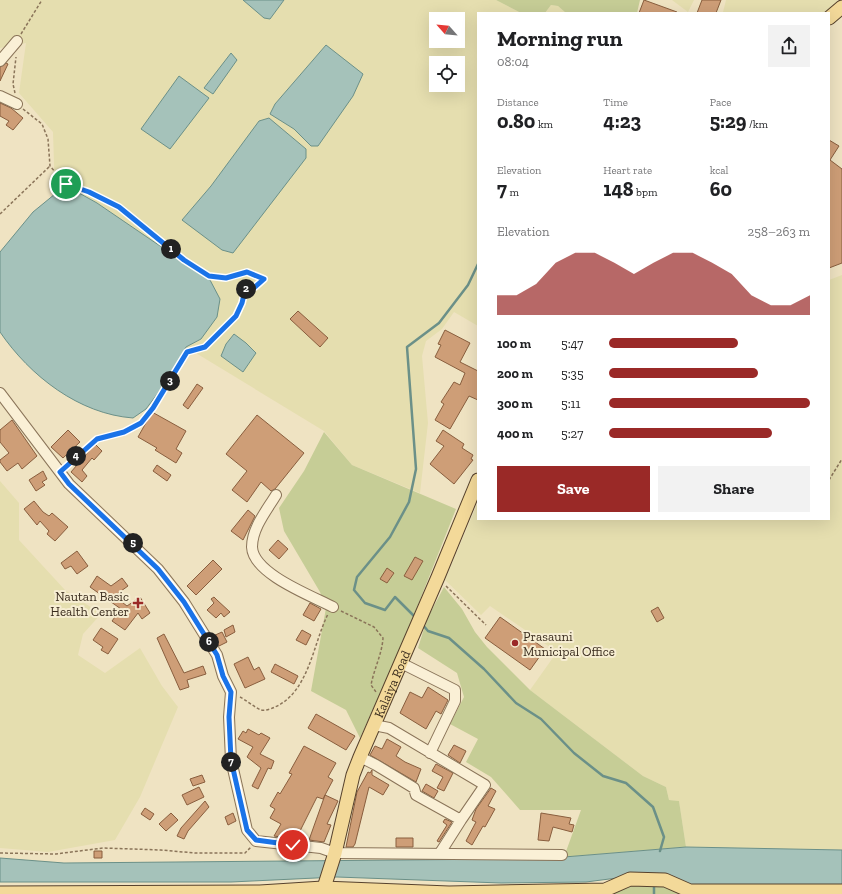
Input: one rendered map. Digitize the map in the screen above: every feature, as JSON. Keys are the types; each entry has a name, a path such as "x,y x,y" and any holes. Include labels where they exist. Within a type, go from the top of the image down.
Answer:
{"main road":[{"path":"830,17 842,6"},
{"name":"Kalaiya Road","path":"324,887 335,853 353,775 381,705 438,578 477,482"},
{"path":"0,893 226,893 324,887 449,893 605,890 630,879 665,880 690,890 842,891"}],"street":[{"path":"0,61 17,40"},
{"path":"0,96 17,104"},
{"path":"0,393 69,484 158,569 184,602 217,655 223,676 231,692 229,717 231,760 247,830 256,840 321,848 335,853 562,855"},
{"path":"276,495 257,527 252,547 254,558 268,573 333,607"},
{"path":"401,663 455,690 456,701 430,753"},
{"path":"374,725 389,728 485,785 440,853"},
{"path":"360,757 398,777 414,788 416,795 461,820"}],"path":[{"path":"42,0 17,40 13,84 17,104 42,124 48,140 50,166 66,184 89,192 119,207 184,260 209,276 226,278 247,272 264,279 255,287 245,290 242,303 236,316 205,347 187,352 153,408 141,423 124,432 97,439 60,472"},
{"path":"0,214 50,166"},
{"path":"830,478 842,460"},
{"path":"438,578 486,625"},
{"path":"231,692 261,710 269,710 290,699 304,676 320,630 333,607 374,627 383,638 382,648 375,667 371,685 381,705"},
{"path":"0,853 56,854 103,848 195,853 245,853 256,840"}],"shaded area":[{"path":"0,0 243,0 264,18 270,19 284,0 496,0 519,12 477,12 477,325 454,312 442,329 426,341 422,356 428,423 420,493 352,465 324,431 186,347 201,339 182,262 97,203 80,193 70,188 55,194 53,132 19,93 26,43 0,48","holes":["326,45 363,75 353,96 311,146 294,129 270,114 275,104","269,118 306,149 182,220 211,186 259,121"]},
{"path":"672,0 694,0 688,12"},
{"path":"726,0 837,0 837,2 828,12 723,12"},
{"path":"551,5 558,6 565,12 546,12"},
{"path":"842,275 842,850 686,847 679,801 669,800 666,787 643,776 530,690 557,652 490,606 481,615 445,580 477,504 477,520 830,520 830,280"},
{"path":"0,481 19,503 19,540 65,590 101,614 83,634 78,655 105,673 140,648 162,686 178,707 140,797 115,840 48,852 0,848"}],"green space":[{"path":"496,0 640,0 637,12 565,12 558,6 551,5 546,12 519,12"},
{"path":"324,432 352,465 456,509 404,640 360,738 346,710 311,691 326,608 320,592 284,531 279,508 304,471"},
{"path":"444,587 462,609 475,632 487,647 530,690 643,776 666,787 669,800 679,801 686,847 564,857 581,810 520,810 491,777 466,762 478,739 450,724 464,697 457,673 418,648 427,619"},
{"path":"640,882 659,883 694,894 607,894"}],"water":[{"path":"243,0 284,0 270,19 264,18"},
{"path":"326,45 363,74 353,96 318,146 311,146 294,129 270,114 275,104"},
{"path":"231,53 237,60 213,94 204,88"},
{"path":"179,76 209,98 170,149 141,129"},
{"path":"269,118 306,149 306,158 233,253 222,250 182,220 211,186 259,121"},
{"path":"70,188 97,203 210,280 220,299 217,317 201,339 186,347 167,381 146,409 133,418 113,415 75,401 41,377 12,348 0,332 0,252 33,212 55,194"},
{"path":"234,334 256,353 243,372 221,356 226,344"},
{"path":"686,847 842,850 842,887 690,885 617,878 586,882 501,883 337,877 231,882 0,882 0,858 64,863 513,859 564,857"}],"building":[{"path":"644,0 677,12 639,12"},
{"path":"702,0 721,0 716,12 697,12"},
{"path":"6,63 8,64 0,81 0,67"},
{"path":"0,103 11,108 23,118 13,130 6,125 9,121 0,116"},
{"path":"830,141 839,146 830,160"},
{"path":"830,160 842,169 842,263 830,268"},
{"path":"298,311 328,338 320,347 290,319"},
{"path":"445,330 470,343 460,362 477,370 477,400 469,396 450,429 435,420 444,404 441,402 454,382 460,385 465,373 435,357 441,345 438,344"},
{"path":"197,384 203,388 188,409 183,405"},
{"path":"152,412 186,431 176,449 182,453 176,463 155,450 157,448 138,437"},
{"path":"257,415 304,453 275,489 271,491 261,482 247,502 232,490 247,471 226,454"},
{"path":"12,420 37,456 22,469 18,463 7,471 0,462 0,460 9,453 0,442 0,430"},
{"path":"68,430 80,442 63,458 51,447"},
{"path":"443,430 464,444 462,448 473,455 471,459 473,460 454,484 430,464 444,446 436,441"},
{"path":"95,444 102,451 94,460 92,458 82,470 87,476 82,482 71,472"},
{"path":"157,465 171,475 167,481 153,471"},
{"path":"43,471 47,479 42,482 45,485 36,491 29,480"},
{"path":"34,501 43,512 49,516 52,513 68,527 55,541 47,534 49,531 40,521 37,525 24,509"},
{"path":"248,510 255,516 243,540 231,531"},
{"path":"278,540 288,549 279,559 269,550"},
{"path":"77,551 88,566 77,574 71,566 65,569 61,563"},
{"path":"415,557 423,561 412,580 404,576"},
{"path":"213,560 222,569 196,595 187,586"},
{"path":"387,568 394,573 387,583 380,579"},
{"path":"97,576 111,586 122,578 128,586 114,596 127,606 140,597 150,613 142,619 138,613 125,630 112,621 121,609 90,587"},
{"path":"214,597 230,612 224,617 221,613 216,618 207,610 214,603 211,599"},
{"path":"310,603 321,609 314,621 303,615"},
{"path":"658,607 664,618 657,622 651,611"},
{"name":"Prasauni Municipal Office","path":"500,617 545,649 530,670 485,638"},
{"path":"233,625 235,632 226,637 224,630"},
{"path":"101,628 118,639 108,654 101,650 103,647 93,640"},
{"path":"302,630 311,635 306,645 296,640"},
{"path":"222,632 227,642 219,646 213,636"},
{"path":"164,634 184,673 203,666 206,674 187,680 189,687 180,690 157,638"},
{"path":"248,657 254,670 259,667 265,679 245,688 234,664"},
{"path":"275,664 298,676 294,684 271,672"},
{"path":"428,687 448,700 441,714 436,711 426,729 400,713 410,692 422,698"},
{"path":"316,714 355,736 346,750 308,728"},
{"path":"248,729 259,735 261,733 270,738 260,754 274,761 271,769 268,768 258,789 252,786 261,768 247,757 253,747 238,739 243,731 246,733"},
{"path":"387,739 401,747 396,756 421,769 416,782 370,755 375,746 382,749"},
{"path":"454,745 466,751 460,763 448,755"},
{"path":"304,746 336,763 328,777 333,780 323,799 317,797 296,839 274,836 281,824 270,818 275,809 270,806 278,792 280,794 292,774 289,773"},
{"path":"436,764 453,773 444,791 437,788 443,777 432,771"},
{"path":"372,770 372,775 389,785 383,795 369,787 355,844 353,847 346,847 357,792 368,772 370,773"},
{"path":"202,775 205,782 193,786 190,779"},
{"path":"426,784 438,791 434,798 422,791"},
{"path":"199,787 204,797 187,805 182,795"},
{"path":"491,788 496,791 488,806 495,809 485,827 483,826 472,845 466,841 476,822 472,820 476,809"},
{"path":"325,795 338,801 327,824 331,825 324,842 309,840"},
{"path":"205,801 209,807 188,831 184,839 177,836 181,828"},
{"path":"145,808 154,814 150,820 141,814"},
{"path":"171,813 178,820 166,831 159,824"},
{"path":"233,813 236,821 228,825 225,817"},
{"path":"541,813 571,818 569,824 574,825 572,832 553,827 549,841 538,840"},
{"path":"445,819 452,822 439,842 437,841 447,825 443,822"},
{"path":"396,838 413,838 413,847 396,847"},
{"path":"94,851 102,851 102,858 94,858"}],"waterway":[{"path":"416,618 395,597 385,610 365,603 354,590 357,577 390,537 409,502 416,469 407,347 439,323 468,285 477,266"},
{"path":"422,624 428,631 449,638 484,669 516,703 541,719 574,753 603,776 626,783 653,807 664,837 660,851"},
{"path":"654,883 654,894"}],"place":[{"name":"Nautan Basic Health Center","path":"138,603"},
{"name":"Prasauni Municipal Office","path":"515,643"}],"route":[{"path":"66,184 89,192 119,207 184,260 209,276 226,278 247,272 264,279 255,287 245,290 242,303 236,316 205,347 187,352 168,386 141,423 124,432 97,439 86,447 60,472 69,484 158,569 184,602 217,655 223,676 231,692 229,717 231,760 247,830 256,840 293,845"}]}
